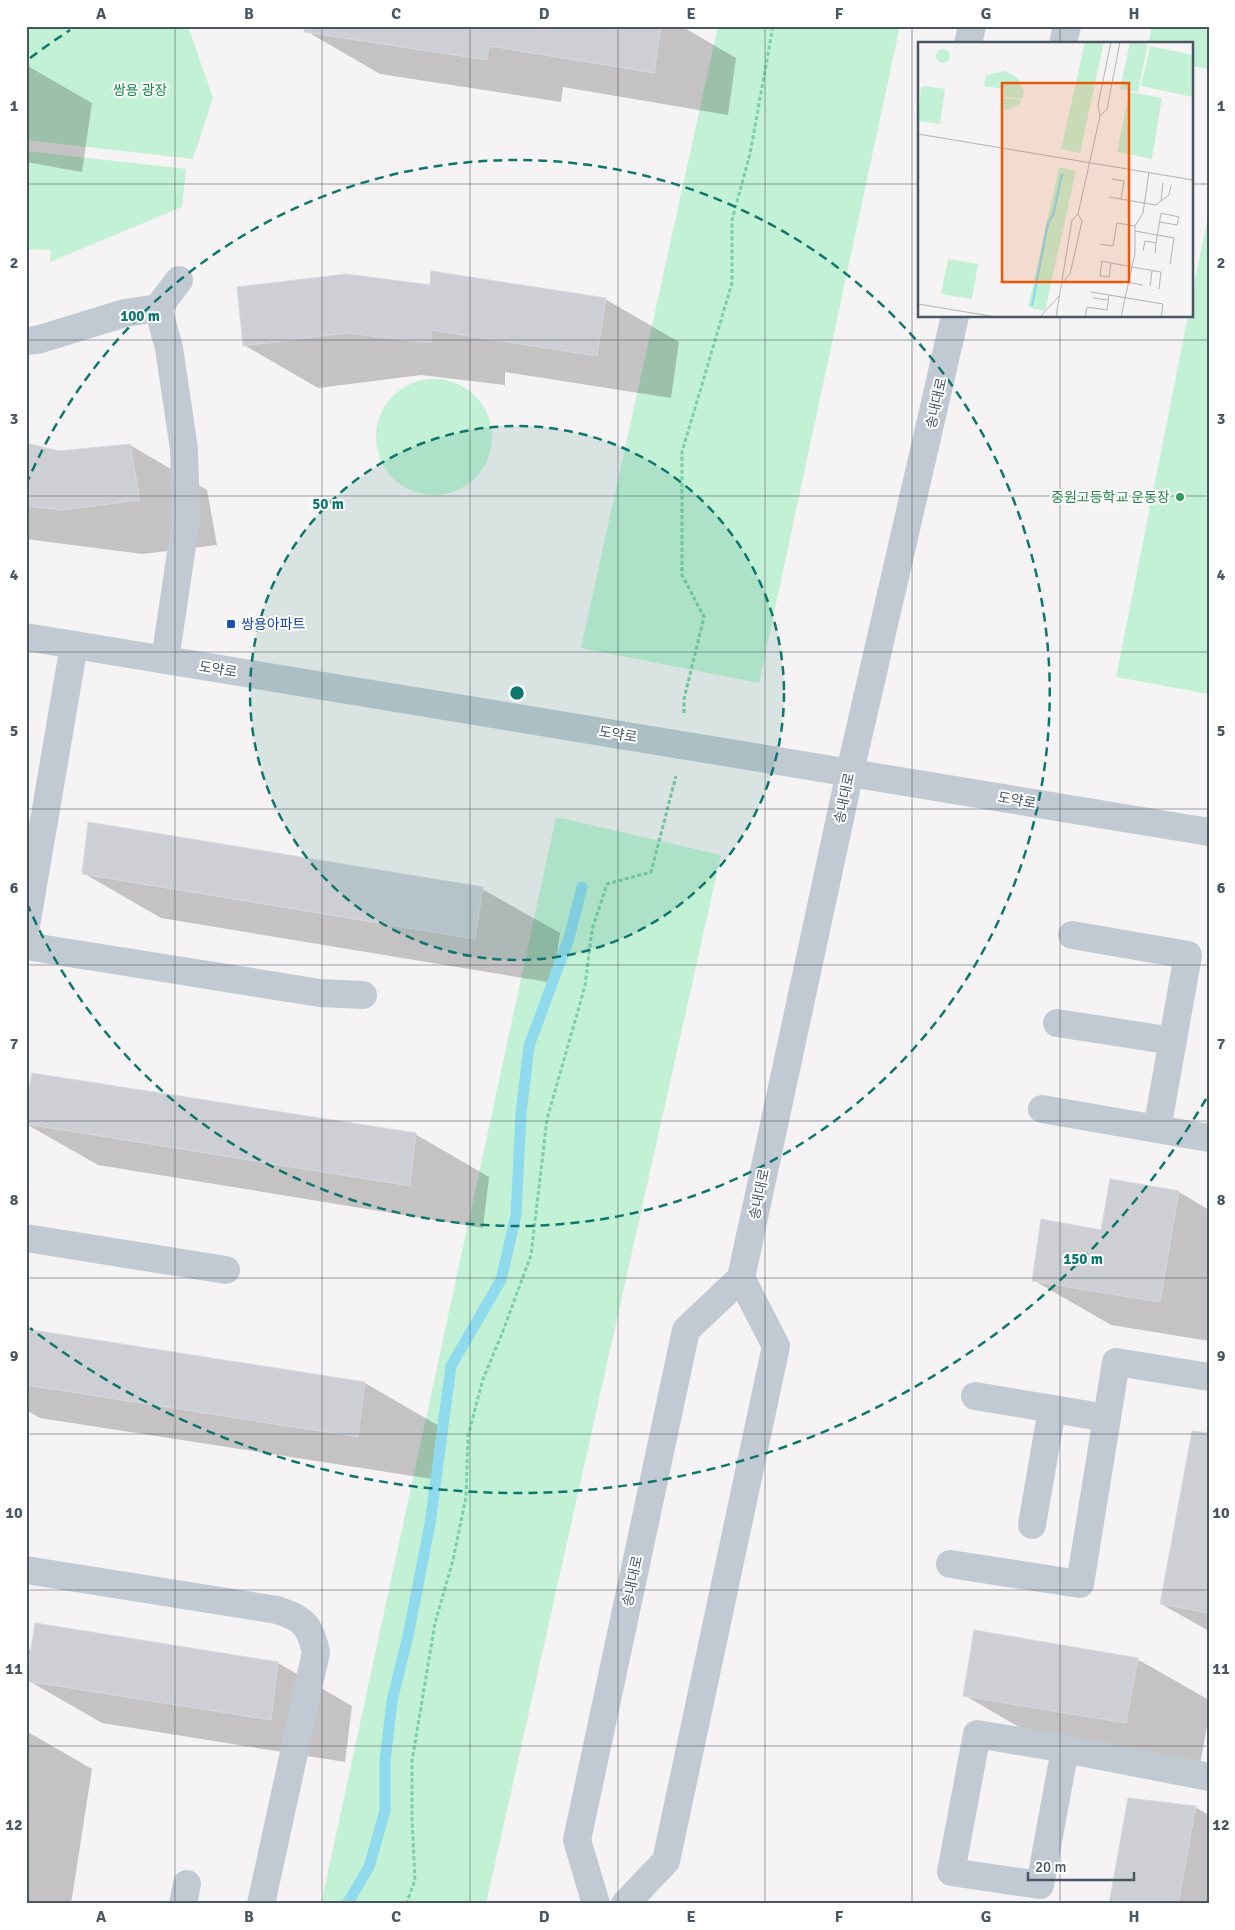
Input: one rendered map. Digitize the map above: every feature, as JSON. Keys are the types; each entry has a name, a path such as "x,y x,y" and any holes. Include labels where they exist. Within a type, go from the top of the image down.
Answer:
{"street":[{"path":"968,42 972,26"},
{"path":"1063,42 1067,26"},
{"path":"26,341 54,336 125,313 158,308 178,280"},
{"path":"158,308 169,348 184,449 186,519 165,660"},
{"name":"송내대로","path":"596,1904 577,1840 686,1330 741,1278 850,772 956,318"},
{"name":"도약로","path":"26,637 1209,832"},
{"path":"26,926 74,645"},
{"path":"1072,935 1188,955 1156,1129"},
{"path":"26,946 320,993 363,994"},
{"path":"1058,1023 1172,1041"},
{"path":"1042,1109 1209,1138"},
{"path":"26,1238 226,1270"},
{"path":"625,1904 666,1861 776,1346 741,1278"},
{"path":"950,1564 1080,1584 1116,1362 1209,1376"},
{"path":"975,1396 1106,1418"},
{"path":"1032,1525 1052,1410"},
{"path":"26,1570 277,1610 297,1617 312,1633 316,1652 262,1904"},
{"path":"1065,1749 1040,1885 951,1872 977,1734 1065,1749 1209,1777"}],"path":[{"path":"406,1904 415,1880 412,1761 436,1623 453,1560 466,1497 468,1436 483,1379 531,1255 547,1119 584,986 592,930 607,884 651,872 684,745 684,698 704,618 682,575 682,452 732,283 732,220 750,154 773,26"}],"green space":[{"name":"쌍용 광장","path":"26,26 188,26 213,98 193,159 26,140"},
{"path":"718,26 900,26 759,683 581,648"},
{"path":"1152,26 1209,26 1209,69 1192,66 1192,42 1148,42"},
{"path":"26,151 186,169 182,207 50,262 51,250 26,249"},
{"name":"중원고등학교 운동장","path":"1209,212 1209,694 1116,677 1188,318 1192,318 1192,295"},
{"path":"434,379 456,384 475,396 487,415 492,437 487,459 475,478 456,490 434,495 412,490 393,478 381,459 376,437 381,415 393,396 412,384"},
{"path":"556,817 721,855 486,1904 321,1904"}],"building":[{"path":"305,26 661,26 654,73 489,46 487,60 304,32"},
{"path":"431,271 606,298 597,356 431,330 431,343 346,333 243,346 237,287 346,274 430,285"},
{"path":"26,443 59,451 130,444 140,500 63,510 26,506"},
{"path":"88,822 483,887 475,939 82,874"},
{"path":"32,1073 416,1133 410,1186 26,1124 26,1104"},
{"path":"1110,1179 1179,1191 1160,1302 1032,1281 1041,1219 1101,1230"},
{"path":"26,1329 365,1382 358,1437 26,1385"},
{"path":"1192,1431 1209,1433 1209,1613 1160,1604"},
{"path":"35,1623 278,1662 271,1720 26,1681"},
{"path":"974,1630 1138,1658 1126,1723 963,1696"},
{"path":"1128,1798 1196,1806 1178,1904 1109,1904"}],"waterway":[{"path":"347,1904 369,1867 385,1811 385,1761 392,1701 408,1636 430,1524 451,1366 501,1280 516,1215 521,1114 529,1046 569,938 582,887"}],"place":[{"name":"중원고등학교 운동장","path":"1180,497"},
{"name":"쌍용아파트","path":"231,624"}]}
